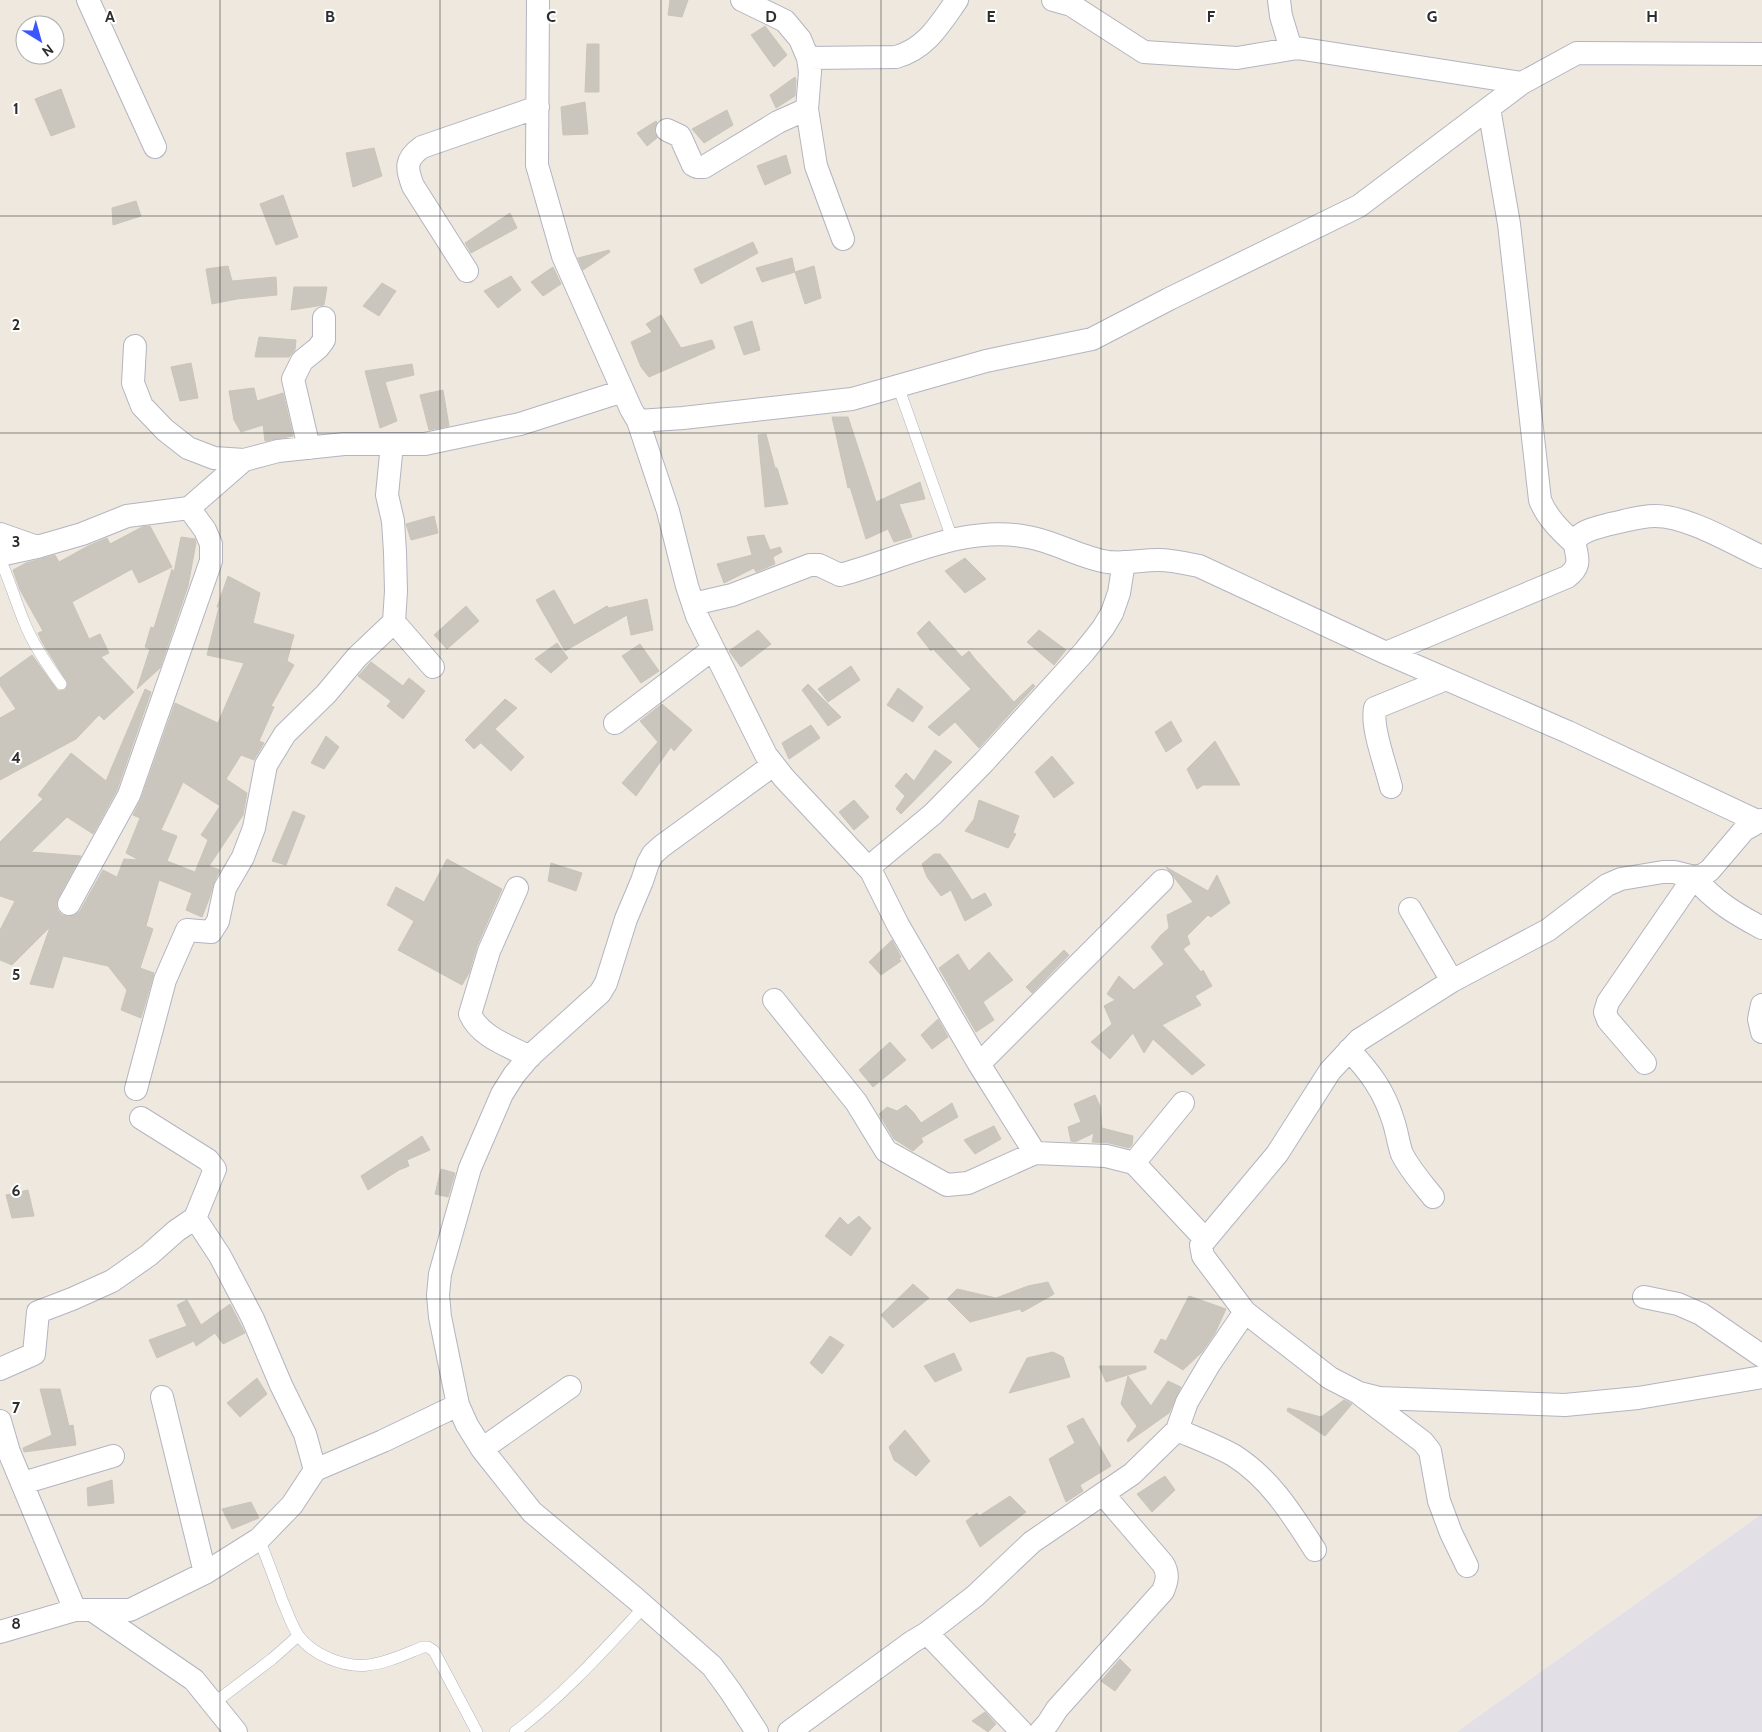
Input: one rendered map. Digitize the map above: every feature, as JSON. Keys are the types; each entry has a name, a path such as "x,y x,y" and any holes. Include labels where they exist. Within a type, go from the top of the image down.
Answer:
{"street":[{"path":"88,0 155,147"},
{"path":"538,0 538,165 563,256 638,421 668,512 693,604 713,649 772,765 870,871 898,925 979,1064 1035,1153"},
{"path":"742,0 785,21 800,39 808,58 810,72 807,109 816,166 843,239"},
{"path":"808,58 896,57 907,54 930,37 957,0"},
{"path":"1053,0 1071,5 1144,52 1237,58 1297,48 1522,83"},
{"path":"1279,0 1281,16 1290,49"},
{"path":"638,421 683,418 852,399 986,361 1092,339 1169,298 1358,206 1522,83 1577,53 1762,54"},
{"path":"467,271 413,186 408,172 408,161 414,153 422,148 538,107"},
{"path":"1489,108 1509,224 1540,500 1544,510 1558,528 1575,544"},
{"path":"668,130 680,136 693,165 704,167 778,122 807,109"},
{"path":"309,448 293,379 302,361 318,348 324,340 324,318"},
{"path":"135,346 134,382 142,406 165,430 188,448 214,458 244,460 278,451 344,444 425,444 520,424 623,391"},
{"path":"136,1089 166,980 183,937 187,930 211,932 218,920 225,888 243,857 254,828 266,765 285,734 326,694 357,656 394,622 396,591 395,552 393,521 386,495 392,444"},
{"path":"0,555 82,534 127,516 188,508 244,460"},
{"path":"69,904 129,795 211,561 211,544 205,530 188,508"},
{"path":"1386,653 1567,577 1575,572 1578,565 1576,539 1587,531 1628,520 1656,516 1674,518 1692,524 1762,557"},
{"path":"0,534 37,547"},
{"path":"693,604 732,595 810,565 818,565 840,575 907,553 953,541 994,535 1028,537 1107,562 1180,561 1199,566 1386,653 1592,742 1760,821"},
{"path":"870,871 874,863 933,814 984,762 1084,652 1112,613 1119,593 1124,562"},
{"path":"394,622 434,667"},
{"path":"615,724 713,649"},
{"path":"1391,786 1375,728 1375,708 1446,679"},
{"path":"757,1732 712,1666 532,1512 482,1450 458,1405 440,1317 438,1295 440,1274 470,1168 502,1094 514,1074 530,1057 591,1003 606,983 626,919 653,854 772,765"},
{"path":"1467,1566 1451,1533 1439,1501 1430,1451 1423,1442 1359,1393 1330,1378 1244,1312 1203,1256 1201,1245 1204,1239 1247,1192 1277,1154 1330,1072 1359,1040 1452,981 1548,930 1607,885 1621,879 1663,872 1674,872 1694,877 1703,875 1710,870 1744,830 1760,821"},
{"path":"1694,877 1719,903 1762,928"},
{"path":"1645,1063 1613,1026 1604,1012 1608,1002 1694,877"},
{"path":"979,1064 1162,881"},
{"path":"517,888 489,950 470,1014 474,1024 485,1033 530,1057"},
{"path":"1410,909 1452,981"},
{"path":"774,1000 856,1102 886,1151 946,1185 968,1183 1035,1153 1106,1156 1134,1163 1204,1239"},
{"path":"1762,1006 1759,1019 1762,1032"},
{"path":"1349,1050 1379,1086 1394,1120 1402,1152 1410,1169 1434,1197"},
{"path":"1134,1163 1183,1103"},
{"path":"0,1369 34,1354 38,1312 72,1300 112,1281 150,1255 176,1231 195,1218 216,1169 208,1160 141,1118"},
{"path":"195,1218 220,1256 253,1319 304,1434 315,1470"},
{"path":"1644,1297 1678,1304 1701,1314 1762,1356"},
{"path":"789,1732 927,1633 975,1596 1032,1542 1132,1474 1177,1430 1187,1402 1196,1386 1244,1312"},
{"path":"1359,1393 1379,1398 1565,1405 1638,1398 1762,1377"},
{"path":"482,1450 570,1387"},
{"path":"162,1396 205,1573"},
{"path":"0,1632 83,1610 130,1610 205,1573 259,1539 292,1505 315,1470 383,1441 458,1405"},
{"path":"0,1422 9,1452 83,1610 194,1680 236,1732"},
{"path":"1177,1430 1213,1445 1250,1468 1276,1493 1315,1550"},
{"path":"23,1483 113,1456"},
{"path":"1040,1732 1057,1709 1163,1591 1167,1582 1167,1572 1163,1564 1103,1494"},
{"path":"927,1633 1022,1732"}],"lane":[{"path":"898,386 953,541"},
{"path":"0,560 39,654 61,684"},
{"path":"259,1539 290,1620 298,1636 308,1645 329,1659 349,1665 368,1665 428,1647 434,1651 477,1732"},
{"path":"515,1732 532,1720 581,1675 644,1607"},
{"path":"214,1703 272,1659 298,1636"}],"shaded area":[{"path":"1762,1514 1762,1732 1457,1732"}],"building":[{"path":"670,0 688,0 682,17 668,15"},
{"path":"765,26 787,55 774,67 751,35"},
{"path":"587,44 599,44 599,92 585,92"},
{"path":"795,77 795,96 776,108 770,95"},
{"path":"61,89 75,127 51,136 35,99"},
{"path":"585,102 588,134 563,135 561,107"},
{"path":"727,110 733,125 704,143 692,129"},
{"path":"656,121 654,131 657,138 647,146 637,133"},
{"path":"374,148 382,176 353,187 346,153"},
{"path":"786,155 791,173 765,185 757,166"},
{"path":"283,195 298,237 276,245 260,204"},
{"path":"136,201 141,216 113,225 112,208"},
{"path":"510,213 517,228 471,253 465,243"},
{"path":"753,242 758,253 701,284 694,269"},
{"path":"609,250 610,252 583,270 578,258"},
{"path":"792,258 795,272 762,282 756,268"},
{"path":"228,266 232,281 276,277 277,295 237,299 212,304 206,269"},
{"path":"814,266 821,298 805,304 795,272"},
{"path":"553,267 561,284 543,296 531,282"},
{"path":"511,276 521,290 498,308 484,291"},
{"path":"382,283 396,291 379,316 363,306"},
{"path":"294,287 327,287 324,305 291,310"},
{"path":"661,315 681,348 712,340 715,348 649,377 641,367 631,342 652,332 646,324"},
{"path":"752,321 760,350 744,355 734,327"},
{"path":"259,337 296,340 295,350 289,357 255,357"},
{"path":"191,363 198,398 180,401 171,367"},
{"path":"412,364 414,375 385,382 397,421 380,428 365,371"},
{"path":"254,388 257,401 283,393 293,436 265,441 263,425 241,432 234,420 229,391"},
{"path":"443,390 449,426 429,430 420,395"},
{"path":"832,417 848,417 876,502 920,482 925,499 899,504 912,537 894,542 888,529 866,539 850,487 848,488"},
{"path":"766,434 775,468 777,468 788,504 765,507 758,435"},
{"path":"434,516 438,533 411,540 406,524"},
{"path":"150,526 172,567 139,583 132,569 72,602 89,639 100,634 109,653 101,657 134,692 104,720 99,715 76,739 0,780 0,718 16,709 0,685 0,678 32,655 58,691 65,690 68,684 42,642 38,633 43,631 20,590 13,570 26,563 55,555 59,562 107,538 110,544 142,527"},
{"path":"764,535 770,550 780,547 782,552 773,557 775,564 756,572 754,568 724,583 717,564 752,555 747,537"},
{"path":"181,537 195,539 196,543 188,586 160,668 137,689 150,649 145,647 151,627 154,628 172,569 174,572"},
{"path":"965,558 986,579 965,593 945,571"},
{"path":"228,576 260,593 253,623 294,635 287,661 294,665 271,706 274,707 259,741 264,743 254,760 241,755 226,779 247,793 243,815 209,866 220,870 202,917 186,910 192,893 159,880 146,926 153,929 140,968 154,973 141,1018 121,1010 127,990 108,966 63,956 53,988 30,984 50,927 12,965 0,960 0,930 15,901 0,896 0,842 43,799 38,795 71,753 106,781 145,689 151,692 117,790 93,834 67,817 31,852 81,856 56,904 58,911 62,915 69,917 80,911 103,870 117,877 124,859 139,860 126,853 140,818 133,815 141,799 175,703 218,723 244,663 207,655 219,607 217,607","holes":["183,782 220,806 201,835 208,840 195,872 167,861 177,836 161,830"]},
{"path":"554,590 574,625 607,606 609,608 647,599 653,630 631,635 627,615 565,651 536,600"},
{"path":"466,606 479,621 447,649 434,635"},
{"path":"929,621 962,657 969,651 1014,702 1033,684 1035,686 979,748 955,722 939,736 928,727 971,689 933,649 931,651 917,633"},
{"path":"758,630 771,644 741,667 729,651"},
{"path":"1039,630 1066,650 1054,665 1027,642"},
{"path":"557,643 568,658 551,673 535,659"},
{"path":"640,644 659,671 641,683 622,656"},
{"path":"371,662 403,686 409,678 425,691 403,719 387,706 391,701 358,676"},
{"path":"851,666 860,680 828,702 818,689"},
{"path":"808,684 841,717 828,726 802,690"},
{"path":"898,688 923,707 913,722 887,705"},
{"path":"505,699 517,708 495,729 524,757 511,771 481,743 486,738 474,749 465,740"},
{"path":"662,704 692,730 674,751 671,747 636,796 622,783 658,742 640,721"},
{"path":"1171,721 1182,741 1166,752 1155,732"},
{"path":"811,725 820,738 789,759 782,743"},
{"path":"326,736 339,747 324,769 311,763"},
{"path":"1215,741 1240,785 1203,785 1197,789 1187,769"},
{"path":"935,750 952,762 901,814 896,809 905,796 895,786 906,773 914,781"},
{"path":"1052,756 1074,783 1054,798 1035,772"},
{"path":"854,800 869,817 854,830 839,812"},
{"path":"979,800 1019,816 1013,833 1016,834 1008,848 965,831 974,819"},
{"path":"293,811 305,816 286,865 272,861"},
{"path":"934,854 940,854 972,900 985,893 992,905 965,921 951,890 941,896 927,877 922,864"},
{"path":"447,859 502,889 477,946 469,973 462,985 398,950 414,921 387,905 396,887 424,902"},
{"path":"551,863 582,873 576,891 548,881"},
{"path":"1166,867 1208,891 1217,875 1230,903 1211,917 1208,915 1187,936 1190,944 1183,949 1201,972 1203,970 1212,986 1195,996 1201,1005 1162,1025 1205,1065 1192,1075 1153,1039 1144,1053 1133,1033 1110,1059 1091,1042 1112,1024 1104,1006 1115,1000 1107,994 1119,976 1134,990 1164,964 1151,947 1169,928 1167,915 1193,902"},
{"path":"892,940 901,957 899,959 901,961 881,975 869,962"},
{"path":"1064,950 1069,955 1032,993 1026,987"},
{"path":"989,952 1013,980 983,1002 994,1020 976,1032 939,968 958,954 969,971"},
{"path":"938,1019 948,1037 932,1049 921,1035"},
{"path":"890,1042 906,1060 873,1087 859,1070"},
{"path":"1095,1095 1100,1106 1102,1128 1133,1136 1132,1145 1129,1148 1109,1143 1092,1142 1094,1133 1075,1142 1071,1141 1068,1127 1081,1122 1074,1104"},
{"path":"952,1103 958,1117 921,1138 923,1142 913,1151 894,1139 879,1114 887,1107 897,1111 906,1105 921,1123"},
{"path":"994,1126 1001,1139 975,1154 964,1140"},
{"path":"422,1136 430,1150 407,1160 409,1166 399,1170 368,1190 361,1176"},
{"path":"441,1169 455,1173 448,1197 435,1194"},
{"path":"28,1190 34,1216 12,1218 6,1195"},
{"path":"859,1216 871,1228 851,1256 825,1236 840,1217 848,1225"},
{"path":"1048,1282 1054,1294 1022,1312 1020,1309 970,1322 947,1299 957,1289 996,1298 1028,1286"},
{"path":"913,1284 929,1298 893,1328 881,1315"},
{"path":"1189,1296 1226,1309 1215,1333 1202,1352 1183,1370 1154,1352 1161,1339 1166,1341"},
{"path":"187,1300 201,1325 230,1304 245,1333 223,1344 215,1333 196,1346 194,1341 157,1358 149,1340 187,1326 177,1305"},
{"path":"830,1336 844,1345 822,1374 810,1363"},
{"path":"1053,1352 1063,1357 1070,1377 1009,1393 1027,1358"},
{"path":"954,1353 962,1370 935,1382 924,1366"},
{"path":"1099,1366 1146,1366 1146,1369 1106,1382"},
{"path":"1128,1376 1151,1406 1168,1381 1181,1387 1169,1413 1128,1442 1127,1440 1137,1426 1121,1404"},
{"path":"257,1378 267,1394 240,1417 227,1403"},
{"path":"40,1389 60,1389 69,1426 73,1425 76,1445 24,1452 23,1448 52,1435"},
{"path":"1344,1400 1352,1404 1325,1436 1287,1411 1288,1408 1321,1417"},
{"path":"1083,1418 1111,1466 1080,1485 1083,1491 1066,1502 1049,1459 1075,1443 1067,1426"},
{"path":"905,1430 930,1461 916,1476 894,1460 889,1447"},
{"path":"1165,1476 1175,1490 1152,1512 1137,1494"},
{"path":"112,1480 114,1503 88,1506 87,1488"},
{"path":"1010,1496 1026,1512 980,1547 966,1521 977,1513 979,1516"},
{"path":"251,1502 259,1518 232,1529 222,1509"},
{"path":"1120,1659 1131,1670 1115,1691 1101,1681"},
{"path":"985,1712 996,1724 988,1732 972,1721"}]}
